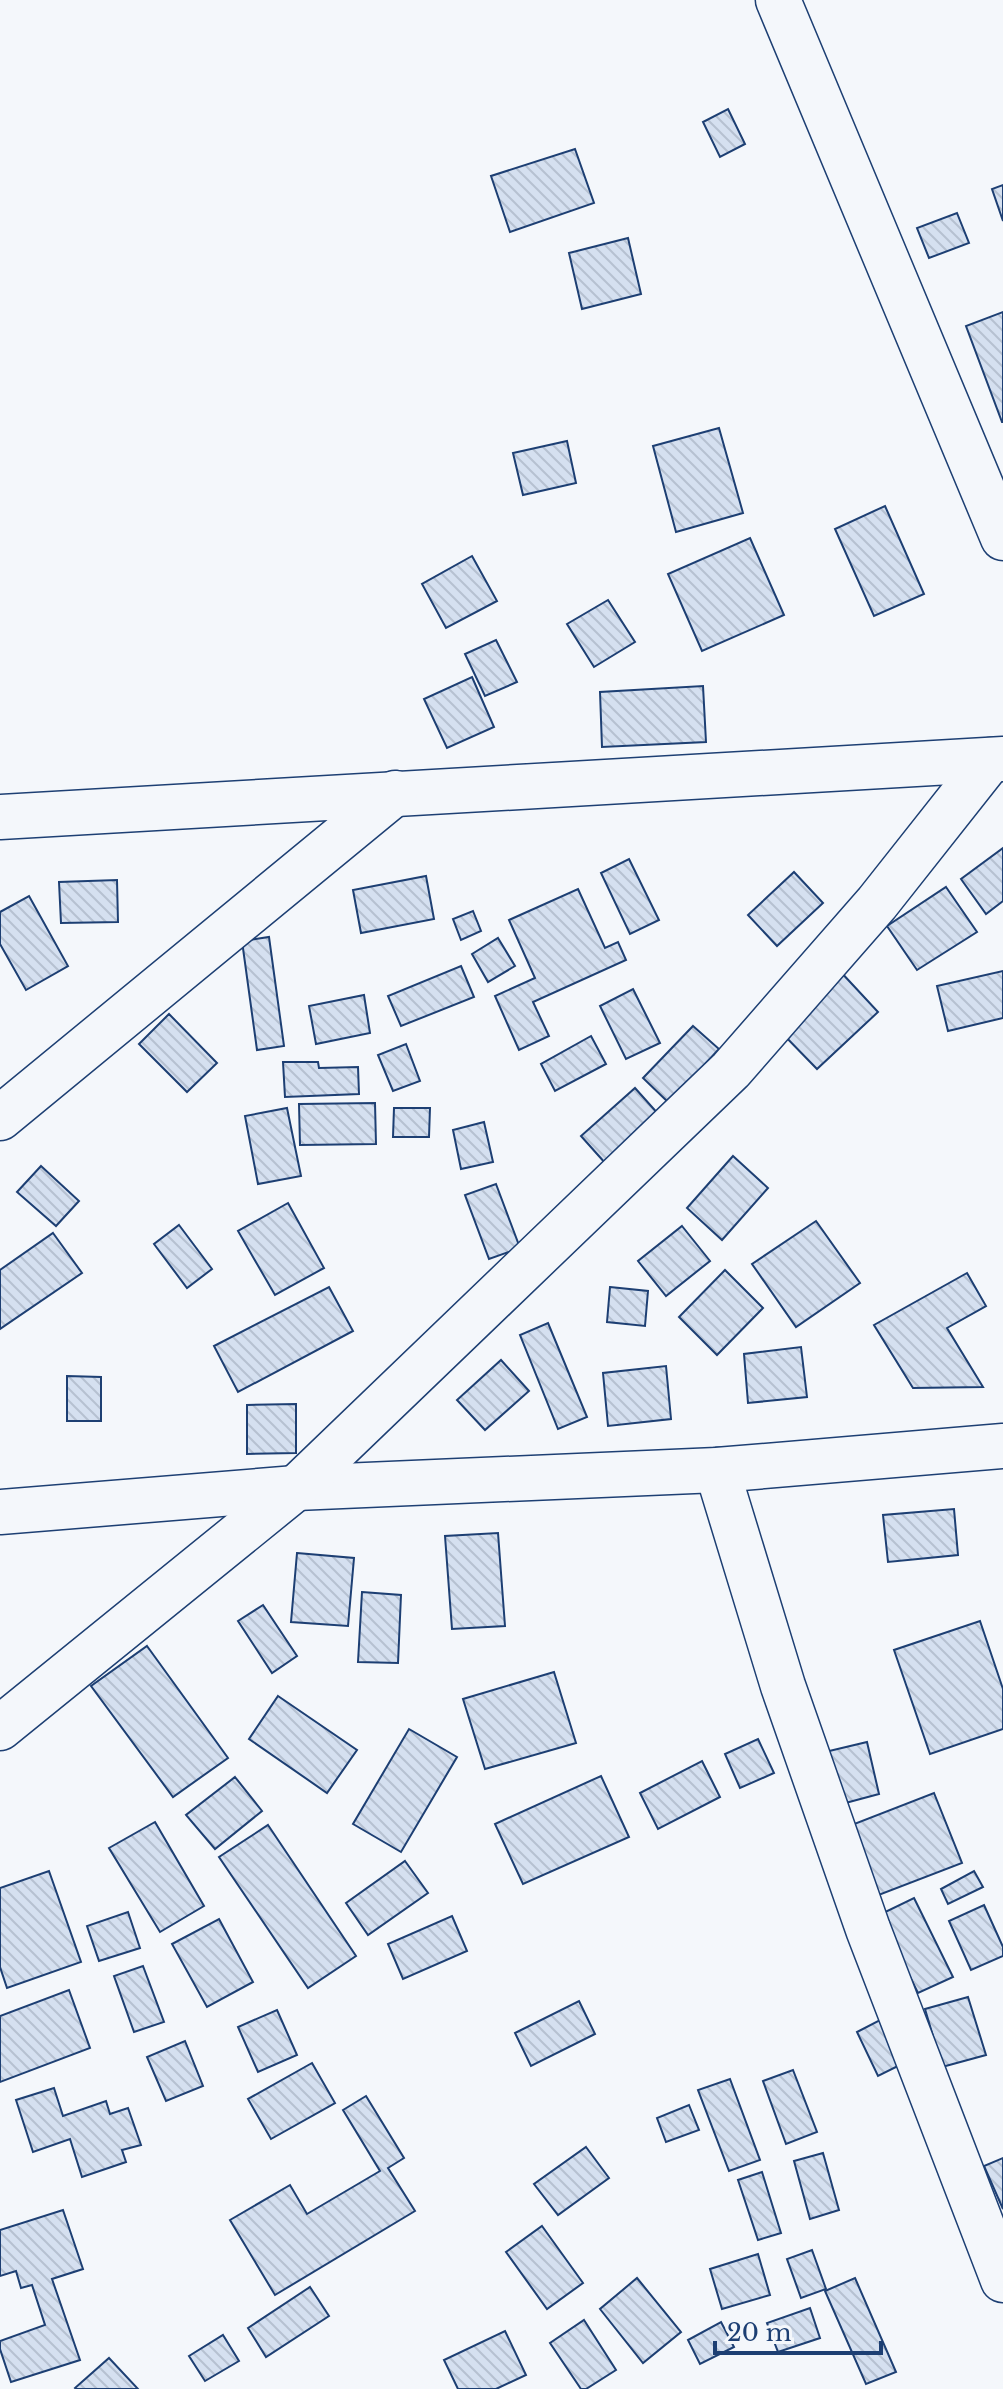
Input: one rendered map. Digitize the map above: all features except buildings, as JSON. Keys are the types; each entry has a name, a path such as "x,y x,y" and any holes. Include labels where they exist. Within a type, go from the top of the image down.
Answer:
{"street":[{"path":"778,0 1003,538"},
{"path":"0,817 996,760"},
{"path":"0,1728 296,1488 731,1070 877,903 996,760"},
{"path":"0,1118 395,793"},
{"path":"0,1512 296,1488 717,1470 1003,1446"},
{"path":"717,1470 783,1686 868,1929 1003,2280"}]}
